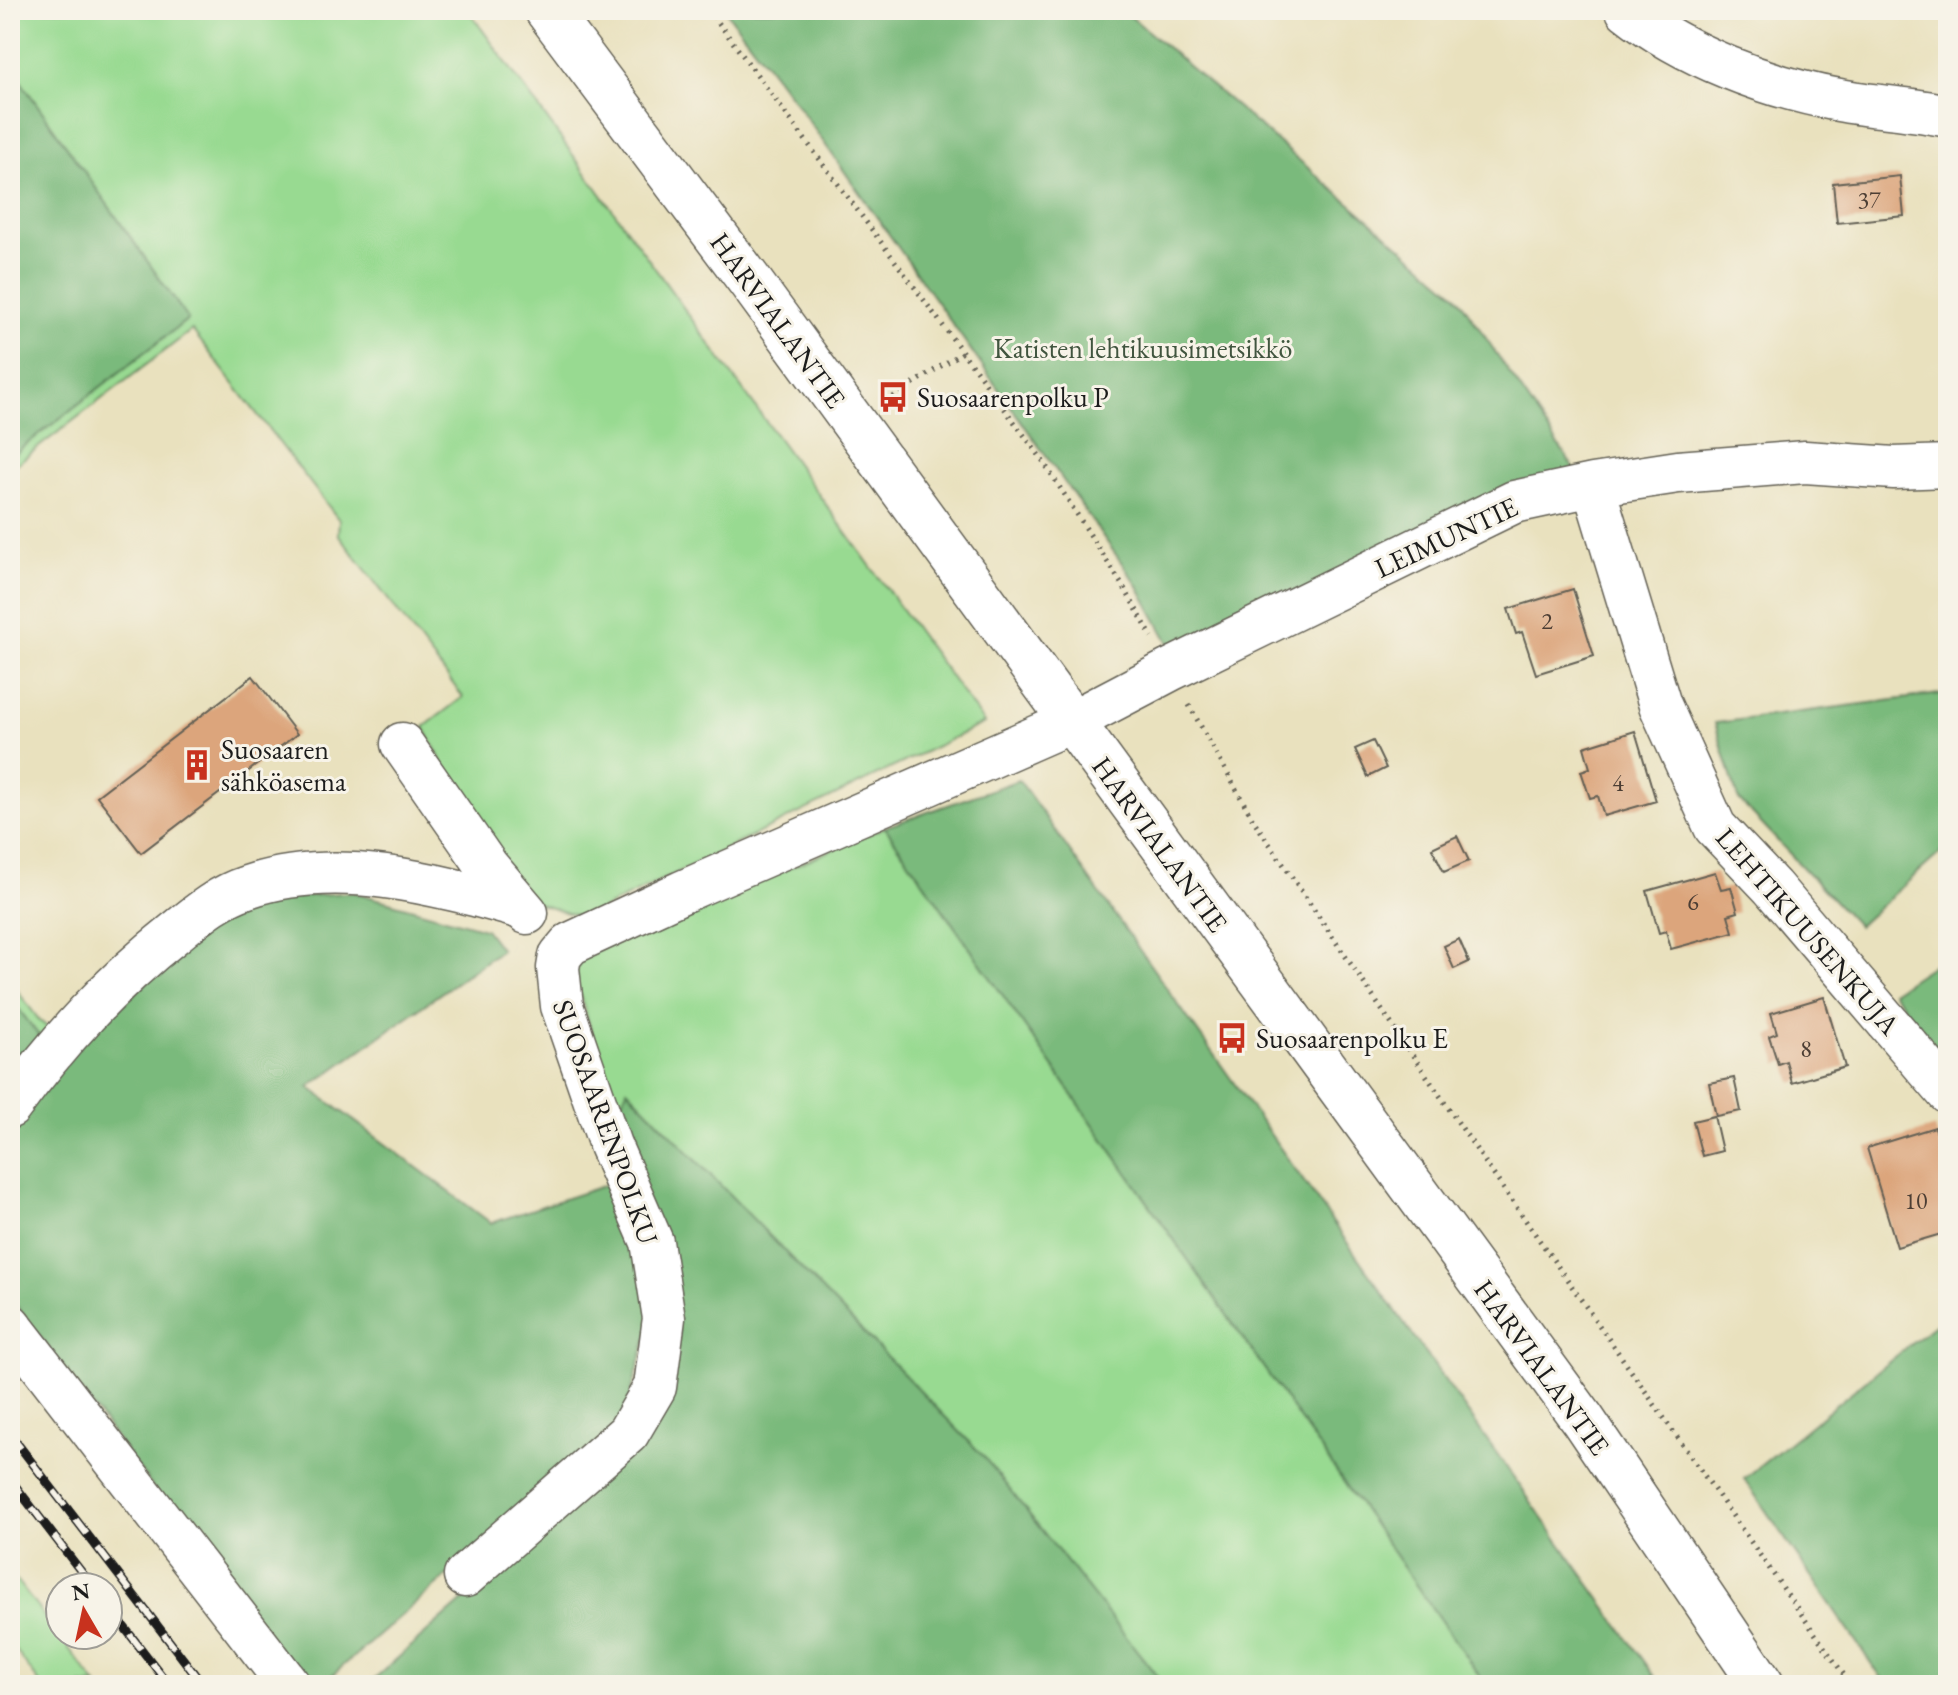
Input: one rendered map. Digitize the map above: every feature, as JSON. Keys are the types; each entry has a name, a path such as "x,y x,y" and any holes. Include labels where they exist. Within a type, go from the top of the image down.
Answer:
{"highway":[{"name":"HARVIALANTIE","path":"547,10 749,280 1583,1420 1762,1685"}],"street":[{"path":"1627,10 1691,49 1747,76 1838,100 1948,116"},
{"name":"LEIMUNTIE","path":"1071,722 1170,670 1514,502 1593,485 1678,472 1805,462 1894,468 1948,466"},
{"name":"LEHTIKUUSENKUJA","path":"1593,485 1660,705 1715,827 1772,887 1948,1093"},
{"path":"402,744 487,866 521,908 570,944 1071,722"},
{"path":"10,1107 75,1023 102,996 206,908 225,895 245,887 288,878 340,874 409,880 521,908"},
{"name":"SUOSAARENPOLKU","path":"465,1576 628,1433 655,1387 664,1318 652,1242 610,1145 562,1006 557,976 559,961 570,944"},
{"path":"10,1325 289,1685"}],"path":[{"path":"709,10 1041,458 1126,591 1254,821 1491,1171 1851,1685"},
{"path":"893,397 963,352"}],"green space":[{"path":"10,10 468,10 984,723 584,918 529,901 502,878 424,727 463,697 338,534 339,520 192,330 10,469 10,457 188,319 10,66"},
{"name":"Katisten lehtikuusimetsikkö","path":"725,10 1123,10 1456,294 1580,477 1176,656 1138,586 798,106"},
{"path":"10,66 188,319 10,457"},
{"path":"1948,693 1948,846 1858,926 1738,799 1715,723"},
{"path":"1019,780 1661,1685 1486,1685 885,827"},
{"path":"885,827 1486,1685 1164,1685 983,1456 628,1090 618,1114 575,980 580,957"},
{"path":"353,892 485,929 501,950 309,1087 491,1223 618,1181 653,1316 622,1425 321,1685 301,1685 10,1297 10,998 60,1063 232,903"},
{"path":"1948,955 1948,1061 1892,992"},
{"path":"10,981 40,1021 56,1034 44,1042 10,998"},
{"path":"627,1089 983,1456 1164,1685 367,1685 639,1446 671,1399 618,1114"},
{"path":"1948,1314 1948,1685 1886,1685 1744,1479"},
{"path":"10,1572 44,1616 44,1651 71,1651 97,1685 41,1685 10,1643"}],"building":[{"path":"1900,176 1904,216 1837,223 1833,183"},
{"path":"1573,589 1594,656 1536,674 1522,632 1516,634 1508,609"},
{"name":"Suosaaren sähköasema","path":"253,676 297,734 141,853 97,796"},
{"path":"1635,731 1656,801 1604,816 1598,796 1590,798 1581,771 1590,768 1584,747"},
{"path":"1373,741 1386,768 1368,777 1355,749"},
{"path":"1457,836 1469,861 1444,872 1432,848"},
{"path":"1715,872 1721,889 1731,887 1738,912 1728,915 1733,932 1671,949 1666,931 1659,933 1647,891"},
{"path":"1459,939 1469,962 1454,969 1444,946"},
{"path":"1824,997 1845,1067 1792,1083 1786,1061 1778,1064 1769,1036 1777,1033 1771,1013"},
{"path":"1734,1078 1741,1111 1716,1116 1709,1083"},
{"path":"1714,1116 1722,1151 1702,1156 1693,1121"},
{"path":"1935,1127 1948,1170 1948,1232 1897,1247 1867,1148"}],"railway":[{"path":"10,1434 203,1685"},
{"path":"10,1479 81,1571"},
{"path":"124,1627 169,1685"}],"place":[{"name":"Suosaarenpolku P","path":"893,397"},
{"name":"Suosaaren sähköasema","path":"197,765"},
{"name":"Suosaarenpolku E","path":"1232,1038"}]}
